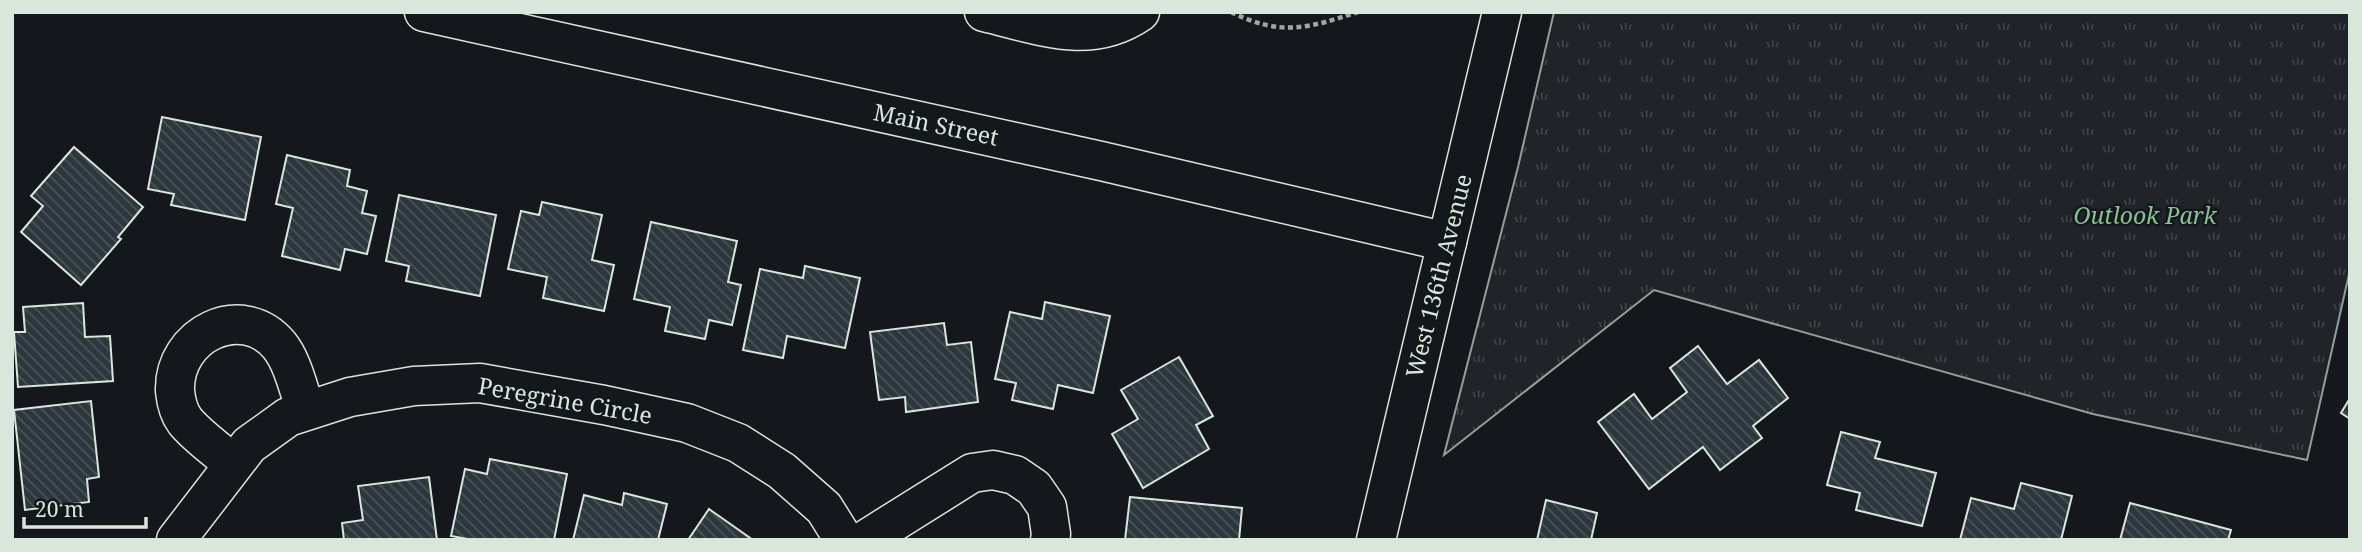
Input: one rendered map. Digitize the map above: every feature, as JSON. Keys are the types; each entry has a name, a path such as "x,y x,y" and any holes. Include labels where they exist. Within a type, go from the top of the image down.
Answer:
{"street":[{"name":"Main Street","path":"424,12 1112,164 1447,242"},
{"path":"984,12 1066,31 1094,32 1125,22 1140,12"},
{"name":"West 136th Avenue","path":"1376,540 1502,12"},
{"path":"233,464 184,420 176,400 174,377 181,356 196,339 217,327 242,326 260,331 278,344 288,358 306,410"},
{"name":"Peregrine Circle","path":"176,540 249,445 288,417 350,397 414,386 480,383 687,423 738,443 782,471 824,508 845,540"},
{"path":"865,540 972,473 993,470 1015,475 1034,488 1047,507 1050,540"}],"path":[{"path":"1231,12 1267,27 1309,28 1358,12"}],"green space":[{"name":"Outlook Park","path":"1554,12 2350,12 2350,270 2307,460 2093,414 1654,290 1444,455 1518,167"}],"building":[{"path":"162,117 261,137 245,220 171,205 174,194 148,189"},
{"path":"74,147 143,207 118,237 121,239 81,285 21,232 43,206 31,196"},
{"path":"287,155 350,170 347,186 367,191 362,213 376,216 367,254 345,249 340,270 282,256 293,208 276,204"},
{"path":"399,195 496,215 480,296 406,281 409,266 386,261"},
{"path":"542,202 602,215 592,260 614,265 604,311 543,298 547,277 508,269 521,211 539,215"},
{"path":"651,222 737,241 728,282 741,285 732,325 709,320 705,339 665,331 670,307 634,299"},
{"path":"805,266 860,278 845,348 787,336 783,358 743,350 760,269 803,278"},
{"path":"1045,302 1110,316 1093,393 1058,385 1053,409 1012,400 1016,383 995,379 1010,312 1042,319"},
{"path":"83,303 85,337 110,336 113,381 18,387 14,332 25,332 23,307"},
{"path":"944,323 947,345 971,342 978,402 906,412 905,397 879,400 870,332"},
{"path":"1698,346 1727,384 1759,360 1788,398 1753,426 1762,438 1720,470 1703,447 1649,489 1598,422 1634,394 1652,419 1687,392 1670,368"},
{"path":"1179,357 1213,416 1196,425 1209,449 1143,488 1112,434 1138,419 1121,390"},
{"path":"2350,398 2350,419 2341,413"},
{"path":"91,401 99,477 87,479 89,502 25,510 14,410"},
{"path":"1841,432 1880,442 1875,458 1936,473 1922,526 1856,510 1860,493 1827,485"},
{"path":"490,459 567,474 554,540 473,540 451,536 465,469 487,474"},
{"path":"429,477 437,540 344,540 342,523 363,520 358,486"},
{"path":"2021,483 2072,496 2061,540 1960,540 1971,498 2014,509"},
{"path":"624,493 667,504 658,540 573,540 584,495 622,505"},
{"path":"1130,497 1242,508 1239,540 1125,540"},
{"path":"1546,500 1597,513 1591,540 1537,540"},
{"path":"2130,503 2231,530 2228,540 2120,540"},
{"path":"709,509 753,540 688,540"}]}
